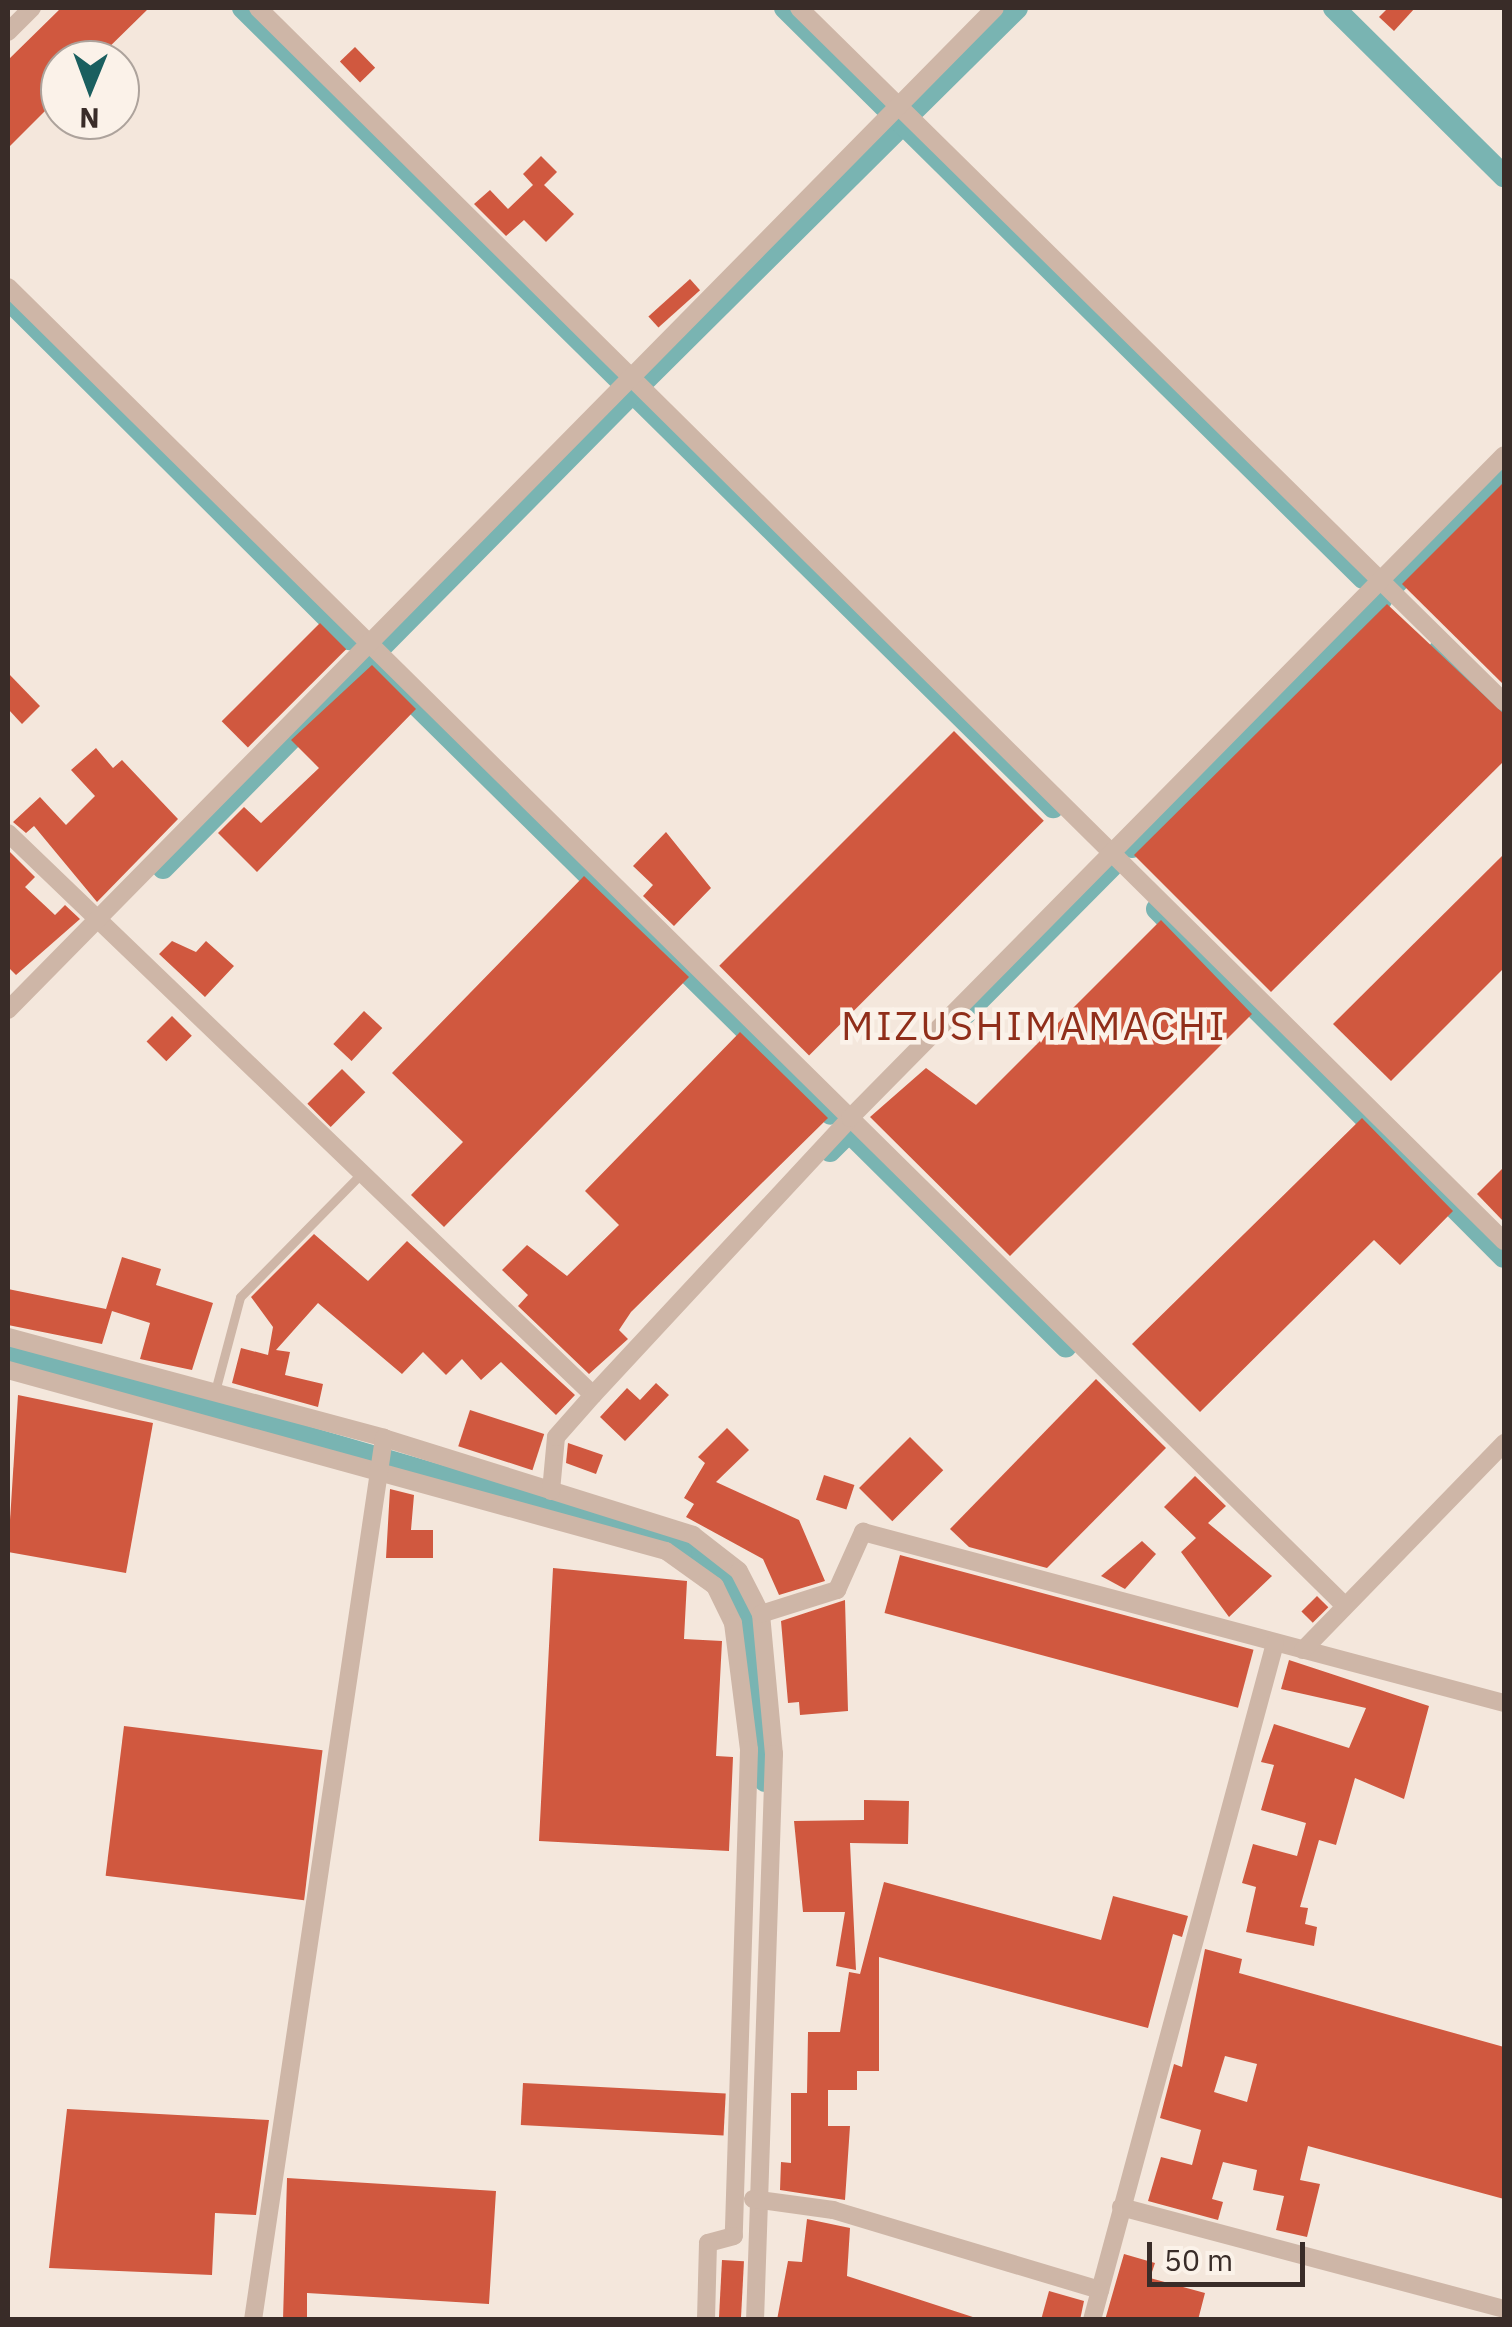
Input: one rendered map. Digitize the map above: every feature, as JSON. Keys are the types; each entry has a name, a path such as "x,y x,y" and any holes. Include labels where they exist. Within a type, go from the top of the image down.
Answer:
{"street":[{"path":"8,32 32,8"},
{"path":"258,8 1116,850 1504,1241"},
{"path":"799,8 1504,702"},
{"path":"8,1010 995,8"},
{"path":"8,287 1342,1604"},
{"path":"551,1491 556,1437 592,1396 850,1118 1504,455"},
{"path":"8,833 96,923 363,1172 592,1396"},
{"path":"8,1337 214,1397 384,1438 693,1535 726,1554 750,1588 761,1614 774,1754 749,2198 734,2236 708,2243 706,2320"},
{"path":"8,1370 377,1467 666,1551 722,1580 750,1588"},
{"path":"253,2320 384,1438"},
{"path":"1303,1650 1342,1604 1504,1442"},
{"path":"761,1614 838,1590 863,1532 1504,1703"},
{"path":"722,1580 732,1622 749,1750 749,2198 755,2320"},
{"path":"1092,2320 1275,1642"},
{"path":"749,2198 832,2210 1100,2290"},
{"path":"1121,2207 1504,2309"}],"lane":[{"path":"214,1397 240,1296 363,1172"}],"building":[{"path":"61,8 149,8 116,40 40,40 40,116 8,148 8,60"},
{"path":"1388,8 1415,8 1394,31 1379,17"},
{"path":"355,47 375,68 360,82 340,62"},
{"path":"541,156 557,172 544,185 574,214 546,242 524,220 506,236 474,204 490,190 508,209 533,185 523,174"},
{"path":"690,279 700,290 658,328 648,316"},
{"path":"1504,482 1504,685 1402,584"},
{"path":"1387,604 1504,714 1504,761 1271,992 1134,855"},
{"path":"320,623 346,649 248,747 222,721"},
{"path":"372,665 416,709 257,872 218,833 244,807 261,823 319,768 291,740"},
{"path":"8,673 40,706 22,724 8,709"},
{"path":"954,731 1044,821 809,1056 719,966"},
{"path":"96,748 113,768 122,760 178,819 97,902 34,826 26,833 13,822 40,797 66,825 95,796 71,770"},
{"path":"666,832 711,888 674,926 643,896 653,885 633,866"},
{"path":"8,850 35,877 25,887 55,915 65,905 80,919 16,975 8,967"},
{"path":"1504,854 1504,968 1391,1081 1333,1024"},
{"path":"584,876 689,977 444,1227 411,1195 463,1142 392,1073"},
{"path":"1161,920 1252,1014 1010,1256 870,1117 926,1068 976,1105"},
{"path":"172,941 196,952 206,941 234,966 205,997 159,954"},
{"path":"364,1011 382,1028 352,1061 333,1044"},
{"path":"172,1016 192,1036 166,1061 147,1041"},
{"path":"740,1032 828,1118 631,1312 619,1330 628,1339 589,1374 518,1306 528,1295 502,1270 527,1245 567,1276 619,1225 585,1191"},
{"path":"342,1069 365,1092 331,1127 307,1104"},
{"path":"1362,1118 1453,1211 1400,1265 1374,1240 1200,1412 1132,1344"},
{"path":"1504,1167 1504,1222 1477,1194"},
{"path":"314,1234 368,1281 407,1241 575,1395 556,1415 501,1362 481,1380 462,1359 446,1375 423,1352 402,1374 318,1303 276,1350 290,1352 285,1375 323,1384 318,1407 232,1383 241,1348 268,1355 273,1327 251,1297"},
{"path":"122,1257 161,1269 156,1285 213,1303 192,1370 140,1359 150,1323 112,1311 102,1344 8,1325 8,1289 106,1309"},
{"path":"1096,1379 1166,1448 1047,1568 969,1547 950,1529"},
{"path":"656,1383 669,1395 625,1441 600,1417 627,1388 640,1400"},
{"path":"18,1395 153,1423 126,1573 8,1552"},
{"path":"470,1410 544,1434 532,1470 458,1446"},
{"path":"727,1428 749,1450 716,1482 799,1520 825,1581 779,1595 763,1559 686,1517 694,1504 684,1498 705,1463 698,1457"},
{"path":"910,1437 943,1470 892,1521 859,1488"},
{"path":"568,1443 603,1455 596,1474 566,1463"},
{"path":"824,1475 854,1485 846,1510 816,1500"},
{"path":"1195,1476 1226,1506 1208,1523 1272,1576 1229,1617 1181,1552 1196,1538 1164,1507"},
{"path":"390,1489 414,1495 411,1530 433,1530 433,1558 386,1558"},
{"path":"1142,1541 1156,1554 1125,1589 1101,1576"},
{"path":"900,1555 1254,1650 1238,1708 884,1613"},
{"path":"553,1568 687,1581 684,1639 722,1641 716,1756 733,1757 729,1851 539,1841"},
{"path":"1317,1596 1328,1607 1313,1623 1301,1612"},
{"path":"845,1600 848,1711 800,1715 799,1702 788,1703 781,1621"},
{"path":"1289,1660 1429,1706 1404,1799 1355,1778 1336,1845 1319,1840 1300,1907 1308,1908 1305,1924 1317,1927 1314,1946 1246,1932 1256,1887 1242,1883 1253,1844 1297,1856 1306,1823 1261,1810 1274,1765 1261,1762 1274,1724 1349,1748 1366,1708 1281,1689"},
{"path":"124,1726 323,1750 304,1900 106,1876"},
{"path":"864,1800 909,1801 908,1844 850,1843 856,1970 836,1966 845,1912 803,1912 794,1821 864,1820"},
{"path":"884,1882 1101,1940 1113,1896 1188,1916 1182,1937 1173,1934 1148,2028 879,1957 879,2071 857,2071 857,2090 828,2090 828,2126 850,2126 845,2200 780,2190 781,2162 791,2163 791,2093 807,2093 808,2032 840,2032 849,1972 860,1974"},
{"path":"1205,1949 1242,1959 1239,1973 1504,2047 1504,2199 1308,2146 1300,2180 1320,2184 1307,2237 1276,2230 1284,2196 1253,2190 1257,2170 1223,2162 1212,2199 1223,2202 1218,2220 1148,2201 1161,2157 1192,2165 1201,2130 1160,2118 1174,2064 1182,2067","holes":["1225,2056 1257,2064 1247,2102 1214,2092"]},
{"path":"523,2083 726,2094 724,2136 521,2125"},
{"path":"67,2109 269,2120 256,2215 215,2213 212,2275 49,2268"},
{"path":"287,2178 496,2191 489,2304 307,2293 307,2320 283,2320"},
{"path":"807,2219 850,2228 847,2276 982,2320 777,2320 788,2261 802,2262"},
{"path":"1124,2254 1155,2263 1150,2278 1205,2293 1198,2320 1105,2320"},
{"path":"722,2260 744,2261 741,2320 719,2320"},
{"path":"1049,2291 1084,2301 1080,2320 1041,2320"}],"waterway":[{"path":"243,8 620,380"},
{"path":"785,8 887,109"},
{"path":"916,108 1017,8"},
{"path":"1334,8 1504,176"},
{"path":"647,378 903,124 1363,578"},
{"path":"8,299 349,639"},
{"path":"633,393 1053,807"},
{"path":"381,647 630,395"},
{"path":"1395,584 1504,474"},
{"path":"1132,847 1382,599"},
{"path":"1439,651 1504,715"},
{"path":"373,662 831,1114"},
{"path":"163,868 366,663"},
{"path":"966,1013 1111,867"},
{"path":"1157,909 1504,1257"},
{"path":"830,1151 849,1132 1066,1347"},
{"path":"8,1350 702,1552 746,1612 765,1781"}],"district":[{"name":"MIZUSHIMAMACHI","path":"1034,1025"}]}
